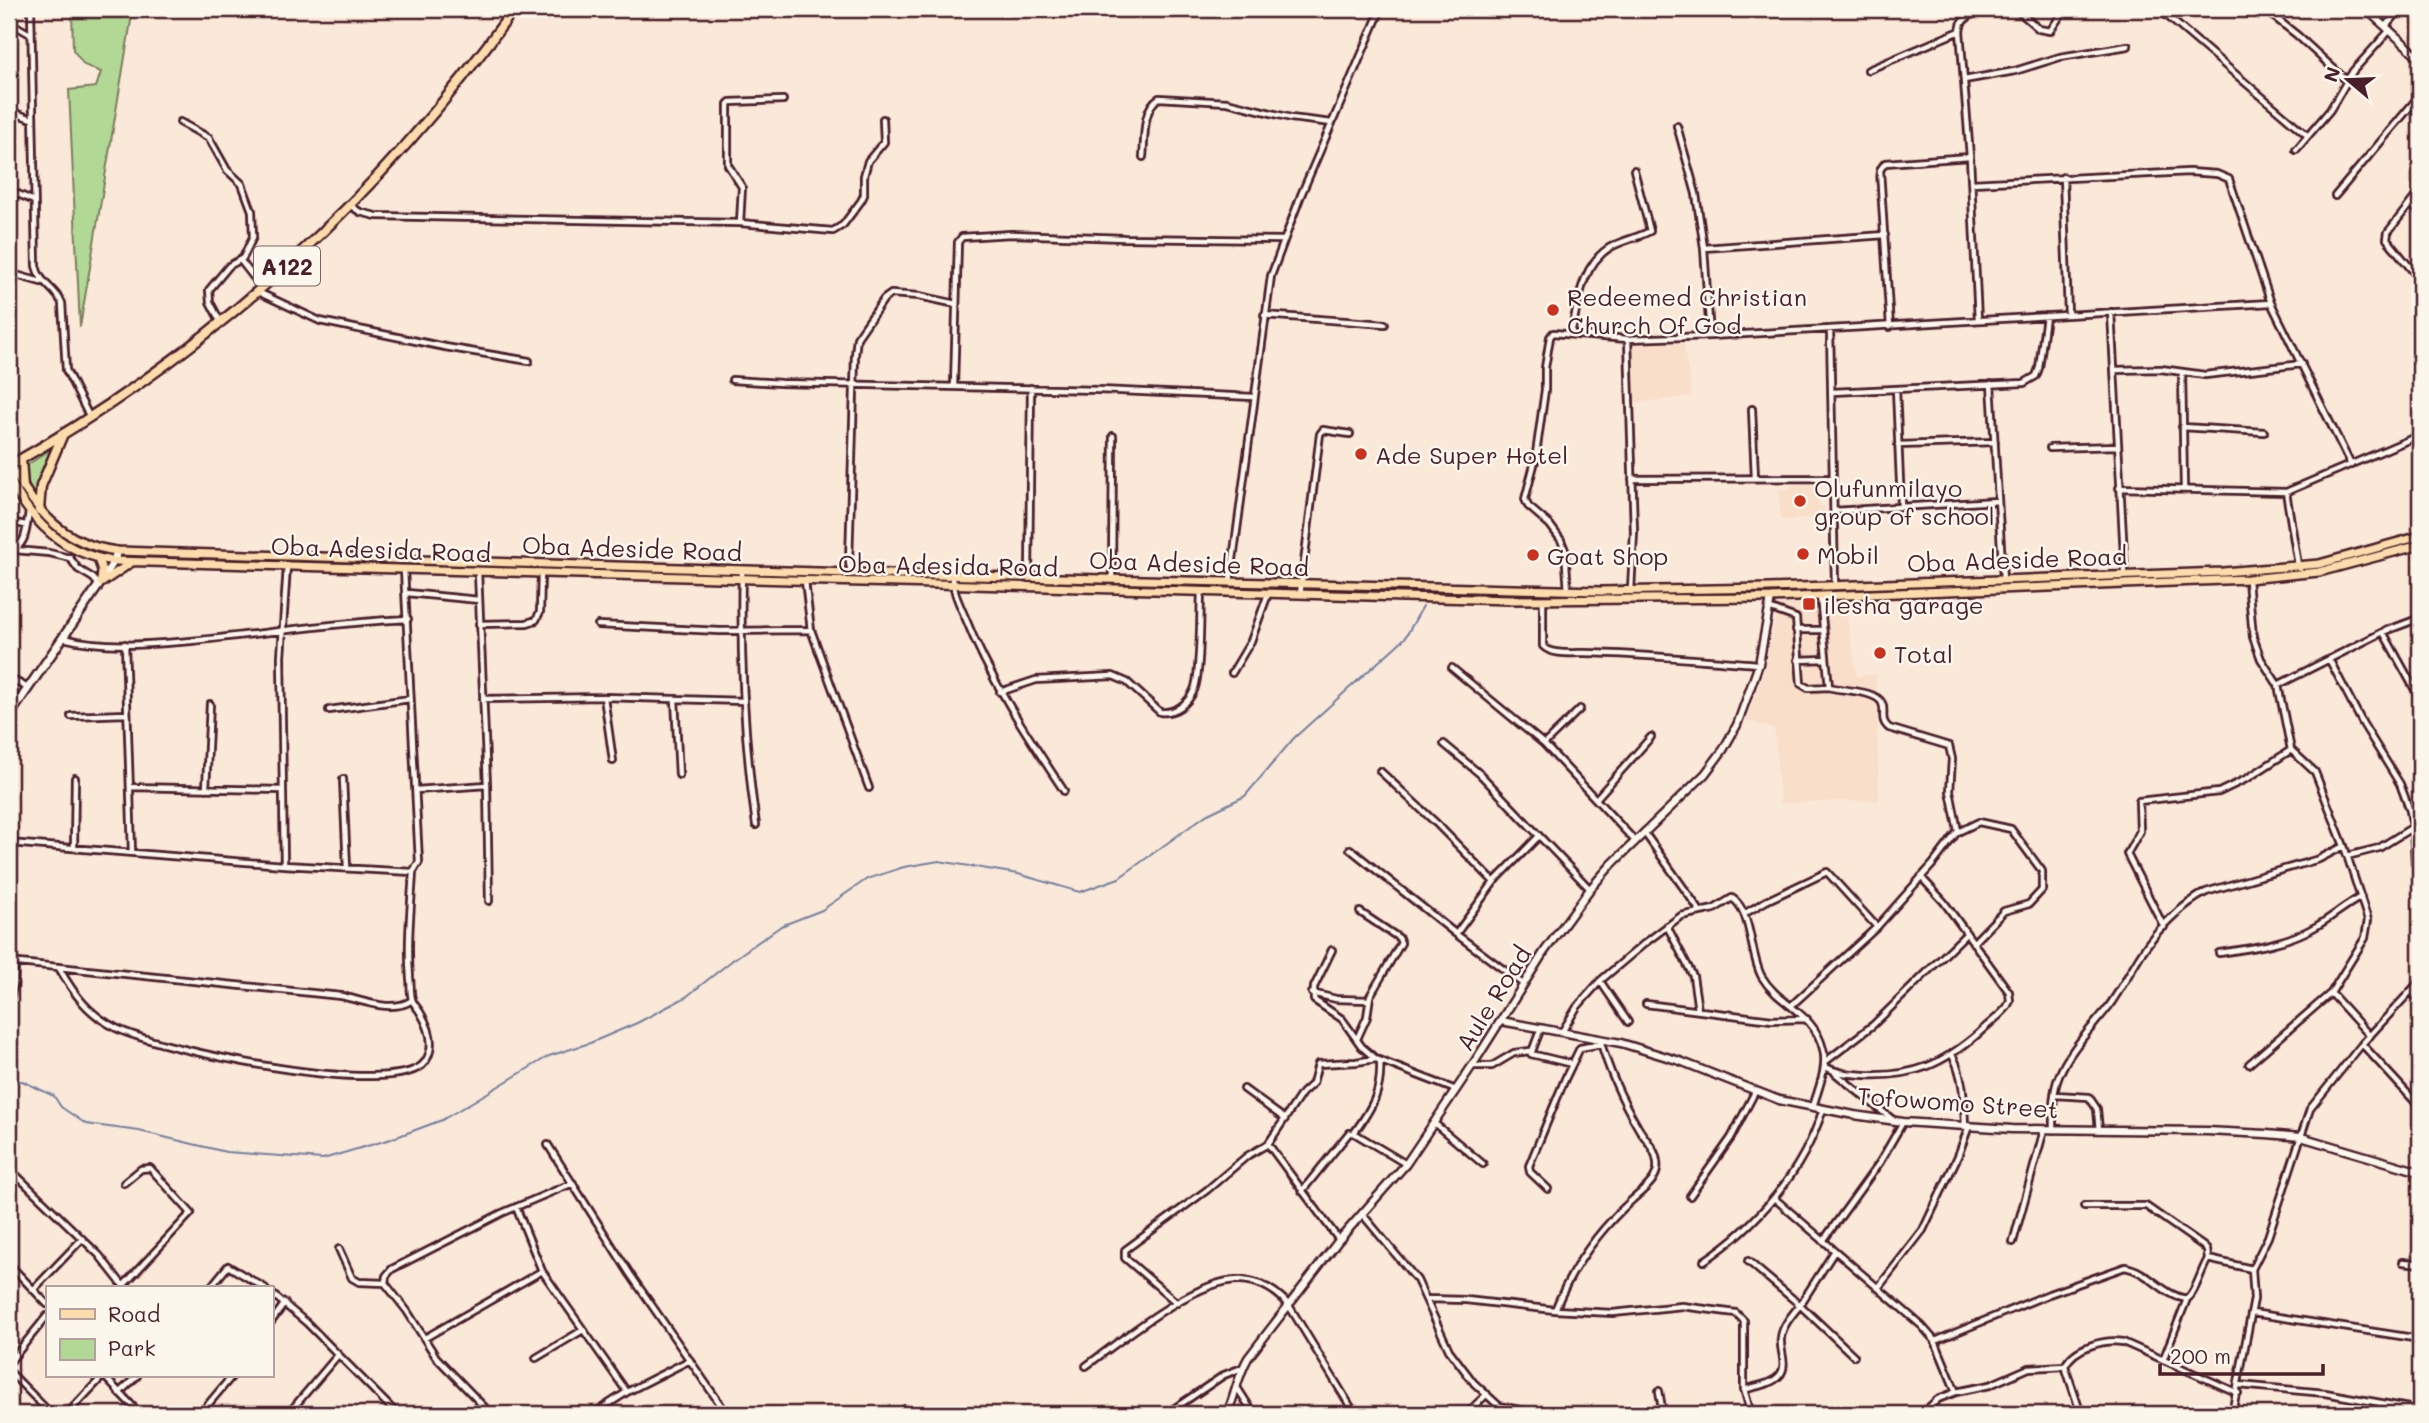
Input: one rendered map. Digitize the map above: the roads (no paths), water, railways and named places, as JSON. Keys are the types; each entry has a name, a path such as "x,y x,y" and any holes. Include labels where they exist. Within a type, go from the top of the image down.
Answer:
{"highway":[{"name":"A122","path":"10,465 89,417 175,358 261,290 351,206 452,93 514,9"},
{"path":"39,510 41,486 64,433"},
{"path":"15,488 21,459"}],"main road":[{"name":"Oba Adeside Road","path":"10,465 15,488 54,525 75,539 99,549 590,566 1631,591 2125,575 2141,578 2298,566 2336,560 2420,536"},
{"name":"Oba Adesida Road","path":"9,479 29,512 52,536 76,551 114,561 1300,596 1510,600 1771,597 1983,589 2141,578 2248,579 2319,572 2420,545"},
{"path":"9,716 100,584 117,551"},
{"path":"99,559 102,570 100,584"},
{"path":"100,584 132,562"},
{"path":"590,566 590,575"},
{"path":"1982,580 1983,589"},
{"path":"1510,590 1510,600"}],"street":[{"path":"31,9 36,266 42,282"},
{"path":"1230,583 1271,276 1283,240 1381,9"},
{"path":"1978,9 1962,22 1960,31 1972,183 1978,320"},
{"path":"2017,9 2039,29 2050,31 2065,9"},
{"path":"2159,9 2308,136"},
{"path":"2264,9 2346,80"},
{"path":"2278,19 2287,9"},
{"path":"2366,9 2420,58"},
{"path":"2296,150 2330,110 2346,80 2401,9"},
{"path":"9,22 30,34"},
{"path":"1868,70 1960,31"},
{"path":"1964,80 2015,71 2060,57 2128,46"},
{"path":"2335,196 2420,95"},
{"path":"1143,157 1150,107 1159,98 1227,102 1291,118 1332,123"},
{"path":"740,223 742,187 727,165 728,104 783,100"},
{"path":"9,111 32,119"},
{"path":"351,206 360,212 376,216 740,223 837,229 856,209 864,195 864,176 868,161 884,142 883,120"},
{"path":"180,122 209,138 227,170 242,184 253,211 253,237 241,261 229,266 209,290 210,302 220,322"},
{"path":"1677,126 1696,194 1704,248 1710,336"},
{"path":"1889,327 1881,166 1885,163 1970,157"},
{"path":"1571,334 1581,289 1595,264 1609,248 1650,231 1634,170"},
{"path":"1972,183 2189,172 2217,174 2229,179 2271,303 2351,465"},
{"path":"2063,177 2068,314"},
{"path":"9,190 34,201"},
{"path":"2420,191 2388,232 2387,239 2420,280"},
{"path":"2410,204 2420,213"},
{"path":"954,386 958,242 961,237 1011,234 1283,240"},
{"path":"1704,248 1885,235"},
{"path":"241,261 261,290 320,321 529,361"},
{"path":"9,273 42,282 59,296 62,303 66,370 89,417"},
{"path":"848,573 857,338 888,295 910,295 956,304"},
{"path":"1568,591 1565,550 1561,540 1550,525 1528,506 1525,499 1535,461 1550,337 1553,333 1628,339 1710,336 2271,303"},
{"path":"2111,312 2125,575"},
{"path":"1264,314 1385,324"},
{"path":"1832,392 2024,383 2036,376 2039,368 2046,316"},
{"path":"1830,330 1835,585"},
{"path":"1628,339 1634,532 1631,591"},
{"path":"2114,370 2161,369 2205,375 2302,364"},
{"path":"2182,372 2184,488"},
{"path":"732,380 1254,397"},
{"path":"1991,384 2003,580"},
{"path":"1028,577 1031,388"},
{"path":"1896,389 1901,505"},
{"path":"1752,409 1755,478"},
{"path":"2182,427 2264,432"},
{"path":"1300,596 1320,433 1323,430 1350,434"},
{"path":"2119,488 2286,492 2420,435"},
{"path":"1112,580 1113,436"},
{"path":"1898,445 1995,442"},
{"path":"2050,448 2117,446"},
{"path":"1632,479 1833,478"},
{"path":"2286,492 2298,566"},
{"path":"1834,511 1997,501"},
{"path":"12,550 23,541 29,512"},
{"path":"9,522 26,526"},
{"path":"12,550 70,558 78,569 100,584"},
{"path":"284,865 282,632 287,566"},
{"path":"59,968 80,1003 89,1011 116,1028 172,1048 331,1074 393,1075 419,1069 429,1055 432,1044 426,1022 412,1000 408,943 413,872 419,862 404,569"},
{"path":"742,570 744,701 749,776 756,825"},
{"path":"478,572 489,901"},
{"path":"480,624 527,623 536,620 540,612 541,573"},
{"path":"953,576 952,585 971,633 1000,692 1064,791"},
{"path":"2248,579 2253,637 2262,659 2278,685 2291,750 2315,772 2344,846 2368,920 2365,938 2331,993 2249,1064"},
{"path":"806,581 811,630 869,788"},
{"path":"1000,692 1036,680 1113,676 1127,682 1160,712 1174,711 1191,695 1196,684 1201,592"},
{"path":"407,593 479,600"},
{"path":"1232,673 1251,641 1268,594"},
{"path":"1820,596 1829,687"},
{"name":"Aule Road","path":"1227,1414 1238,1389 1242,1368 1339,1240 1406,1164 1544,952 1590,889 1644,832 1705,774 1723,750 1737,724 1759,664 1771,597"},
{"path":"1544,600 1543,646 1546,649 1759,664"},
{"path":"1770,609 1795,616 1799,681 1804,687 1853,690 1878,699 1882,705 1883,721 1889,728 1949,746 1952,759 1950,791 1957,832"},
{"path":"2278,685 2383,632 2420,618"},
{"path":"62,638 81,643 182,642 282,632 345,622 408,620"},
{"path":"598,625 811,630"},
{"path":"1796,630 1823,630"},
{"path":"2383,632 2420,699"},
{"path":"125,644 132,852"},
{"path":"1798,660 1826,659"},
{"path":"2329,659 2363,724 2400,784 2410,811 2415,864"},
{"path":"1452,668 1544,744 1635,841"},
{"path":"9,678 28,688"},
{"path":"483,699 604,697 744,701"},
{"path":"604,697 613,761"},
{"path":"329,710 410,699"},
{"path":"675,699 679,775"},
{"path":"206,789 210,704"},
{"path":"1544,744 1580,709"},
{"path":"71,716 126,714"},
{"path":"1596,799 1651,737"},
{"path":"1444,744 1480,774 1590,889"},
{"path":"2164,927 2127,854 2140,831 2139,801 2219,792 2248,778 2291,750"},
{"path":"1380,771 1494,882"},
{"path":"75,778 75,848"},
{"path":"343,779 346,868"},
{"path":"415,790 487,785"},
{"path":"130,787 282,790"},
{"path":"1792,1005 1877,927 1957,832 1979,822 2011,829 2038,865 2043,878 2042,890 2032,901 2004,911 1973,943"},
{"path":"2347,856 2379,848 2413,827"},
{"path":"1644,832 1700,911"},
{"path":"1456,934 1494,882 1539,836"},
{"path":"9,843 284,865 413,872"},
{"path":"2013,1242 2049,1130 2059,1074 2072,1051 2122,988 2144,949 2195,898 2206,892 2319,859 2344,846"},
{"path":"1350,849 1523,984"},
{"path":"1744,914 1825,872 1877,927"},
{"path":"1834,1072 1899,1075 1917,1070 1952,1055 2004,1011 2010,1001 2009,992 1944,902 1921,877"},
{"path":"2219,953 2287,940 2318,925 2361,897"},
{"path":"1562,1032 1577,1007 1600,981 1667,926 1688,913 1714,909 1732,898 1744,914 1755,960 1763,979 1808,1019 1823,1047 1824,1064 1814,1107"},
{"path":"1357,1040 1367,1017 1368,1000 1399,949 1401,941 1360,912"},
{"path":"1667,926 1693,976 1698,1010"},
{"path":"1824,1064 1873,1026 1966,934"},
{"path":"1332,950 1312,993 1314,1000 1342,1019 1357,1040 1378,1060 1456,1090"},
{"path":"9,961 341,996 391,1006 404,1005 412,1000"},
{"path":"9,1004 15,963"},
{"path":"1600,981 1628,1022"},
{"path":"2232,1414 2238,1394 2254,1299 2252,1269 2268,1237 2310,1109 2362,1044 2420,981"},
{"path":"2410,991 2420,1001"},
{"path":"1312,993 1336,999 1368,1000"},
{"path":"2331,993 2370,1036"},
{"path":"1646,1004 1772,1020 1808,1019"},
{"name":"Tofowomo Street","path":"1501,1021 1601,1042 1621,1043 1680,1061 1755,1092 1823,1110 1894,1121 1967,1126 2049,1130 2207,1131 2301,1138 2420,1172"},
{"path":"1531,1051 1541,1028"},
{"path":"1548,1189 1530,1172 1529,1166 1572,1063 1582,1047 1601,1042 1631,1113 1654,1152 1657,1173 1587,1249 1568,1277 1555,1310"},
{"path":"2362,1044 2420,1107"},
{"path":"1472,1066 1492,1066 1514,1053 1531,1051 1538,1056 1572,1063"},
{"path":"1878,1288 1923,1230 1958,1156 1967,1126 1960,1078 1952,1055"},
{"path":"1177,1303 1125,1258 1125,1250 1207,1190 1247,1156 1268,1144 1302,1093 1313,1083 1318,1064 1378,1060"},
{"path":"1354,1133 1367,1116 1378,1093 1382,1077 1378,1060"},
{"path":"1824,1064 1894,1121"},
{"path":"1244,1089 1285,1119"},
{"path":"1690,1196 1739,1126 1755,1092"},
{"path":"2055,1095 2089,1097 2097,1109 2099,1130"},
{"path":"1704,1261 1747,1228 1774,1198 1808,1148 1823,1110"},
{"path":"1823,1241 1880,1162 1903,1122"},
{"path":"1434,1123 1483,1164"},
{"path":"1302,1191 1349,1133 1354,1133 1406,1164"},
{"path":"1268,1144 1339,1240"},
{"path":"548,1145 630,1273 727,1414"},
{"path":"9,1168 111,1268 123,1286"},
{"path":"124,1183 141,1168 150,1168 191,1213 125,1286"},
{"path":"491,1414 436,1357 386,1283 386,1276 392,1269 573,1183"},
{"path":"1774,1198 1922,1325 1935,1341 1956,1392"},
{"path":"2084,1206 2146,1206 2207,1250 2208,1259 2192,1295 2187,1299 2164,1360"},
{"path":"516,1208 542,1271 627,1392"},
{"path":"1363,1215 1409,1269 1427,1299 1453,1357 1487,1395 1499,1406 1512,1412 1542,1414"},
{"path":"34,1289 82,1239"},
{"path":"339,1249 352,1279 359,1282 386,1283"},
{"path":"1744,1391 1780,1376 1784,1363 1781,1336 1786,1324 1835,1252"},
{"path":"2208,1259 2252,1269"},
{"path":"1748,1261 1854,1356"},
{"path":"2403,1262 2420,1264"},
{"path":"9,1264 46,1303"},
{"path":"212,1286 228,1266 262,1286"},
{"path":"1935,1341 2049,1294 2125,1267 2174,1296 2187,1299"},
{"path":"425,1338 542,1271"},
{"path":"1086,1366 1177,1303 1207,1288 1242,1280 1273,1291 1288,1304 1354,1414"},
{"path":"273,1294 285,1303 397,1414"},
{"path":"1427,1299 1613,1313 1682,1306 1736,1313 1744,1321 1744,1391 1751,1414"},
{"path":"273,1319 285,1303"},
{"path":"2251,1313 2420,1339"},
{"path":"9,1363 46,1317"},
{"path":"536,1358 583,1330"},
{"path":"2081,1414 2065,1366 2070,1357 2078,1352 2112,1340 2123,1342 2238,1394"},
{"path":"288,1414 338,1355"},
{"path":"593,1414 627,1392 690,1360"},
{"path":"1922,1414 1938,1399 1956,1392 1990,1385 2029,1368 2065,1366"},
{"path":"1166,1414 1224,1374 1242,1368"},
{"path":"9,1371 51,1414"},
{"path":"66,1414 101,1378"},
{"path":"105,1378 140,1414"},
{"path":"118,1393 135,1378"},
{"path":"200,1414 230,1378"},
{"path":"2239,1385 2317,1391 2420,1410"},
{"path":"1238,1389 1254,1414"},
{"path":"1659,1391 1663,1414"},
{"path":"1466,1414 1487,1395"},
{"path":"294,1407 301,1414"},
{"path":"905,1409 909,1414"}],"waterway":[{"path":"9,1081 22,1081 54,1096 61,1107 86,1124 139,1131 226,1152 323,1159 391,1139 442,1120 549,1056 590,1043 637,1023 686,997 781,926 822,910 867,879 904,867 939,861 1018,874 1080,892 1119,878 1206,815 1245,796 1294,738 1405,638 1423,606"}],"place":[{"name":"Redeemed Christian Church Of God","path":"1553,310"},
{"name":"Ade Super Hotel","path":"1361,454"},
{"name":"Olufunmilayo group of school","path":"1800,501"},
{"name":"Mobil","path":"1803,554"},
{"name":"Goat Shop","path":"1533,555"},
{"name":"ilesha garage","path":"1809,604"},
{"name":"Total","path":"1880,653"}]}
